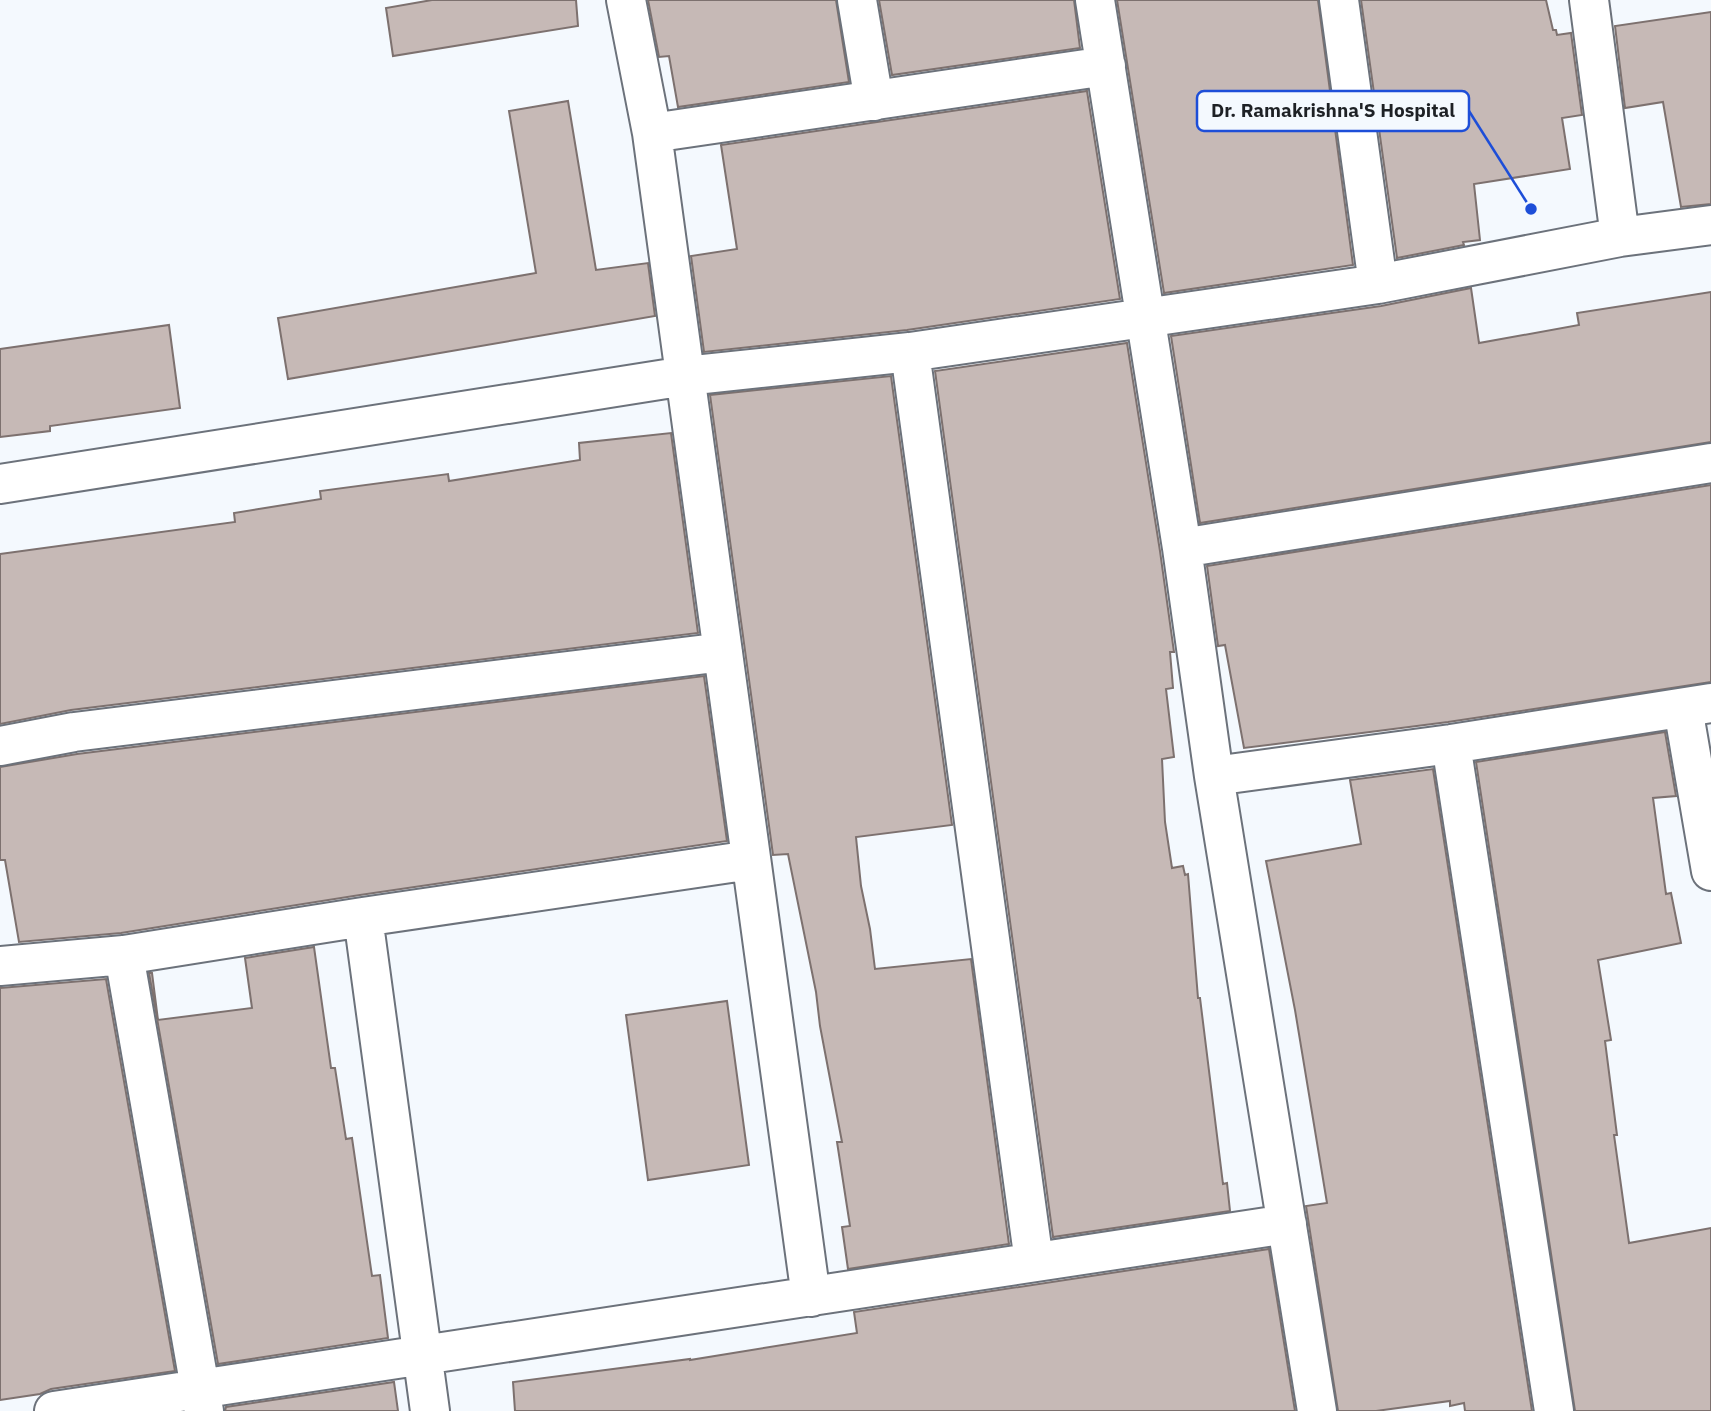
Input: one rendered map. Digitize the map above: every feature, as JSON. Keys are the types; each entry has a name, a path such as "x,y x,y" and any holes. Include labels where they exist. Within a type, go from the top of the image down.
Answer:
{"street":[{"path":"626,0 652,133 811,1297"},
{"path":"857,0 874,101"},
{"path":"1095,0 1182,548 1214,776 1317,1411"},
{"path":"1339,0 1378,284"},
{"path":"1589,0 1620,237"},
{"path":"652,133 1106,66"},
{"path":"0,484 685,376 910,352 1378,284 1620,237 1711,225"},
{"path":"910,352 1034,1262"},
{"path":"1182,548 1711,463"},
{"path":"0,746 74,732 723,652"},
{"path":"1214,776 1451,744 1697,706 1711,871"},
{"path":"1451,744 1553,1411"},
{"path":"0,966 124,955 751,860"},
{"path":"363,917 430,1411"},
{"path":"124,955 202,1400"},
{"path":"54,1411 202,1400 422,1355 1287,1224"}],"building":[{"path":"432,0 576,0 578,26 393,56 386,8"},
{"path":"648,0 836,0 849,82 678,107 669,56 659,57"},
{"path":"879,0 1074,0 1080,48 892,75"},
{"path":"1117,0 1318,0 1353,265 1164,293"},
{"path":"1361,0 1546,0 1553,30 1556,30 1557,35 1571,33 1582,115 1562,118 1570,169 1474,184 1480,240 1397,258"},
{"path":"1711,12 1711,204 1681,207 1663,102 1625,108 1615,26"},
{"path":"1087,91 1120,299 907,330 704,352 691,256 737,249 721,145"},
{"path":"568,101 596,270 648,263 655,316 288,379 278,318 536,273 509,111"},
{"path":"1471,288 1479,343 1579,325 1577,313 1711,292 1711,442 1200,523 1171,336 1381,306"},
{"path":"169,325 180,408 50,426 50,431 0,437 0,349"},
{"path":"1127,343 1174,652 1170,652 1173,688 1166,689 1174,757 1162,759 1165,822 1172,868 1183,866 1185,875 1188,874 1198,998 1223,1184 1227,1183 1230,1211 1053,1237 935,371"},
{"path":"891,376 952,825 856,837 861,886 875,969 971,959 1009,1244 848,1269 842,1227 850,1226 837,1142 842,1142 788,854 773,855 710,395"},
{"path":"671,433 698,633 71,710 0,724 0,554 235,522 234,513 321,499 320,491 448,474 449,481 580,460 579,443"},
{"path":"1711,485 1711,682 1448,722 1244,748 1225,645 1218,646 1207,566"},
{"path":"704,676 727,841 121,933 19,942 5,860 0,860 0,767 77,754"},
{"path":"1665,732 1676,796 1653,798 1666,894 1671,893 1681,943 1598,960 1611,1040 1605,1041 1617,1135 1614,1135 1629,1243 1711,1228 1711,1411 1575,1411 1476,762"},
{"path":"1433,769 1532,1411 1465,1411 1464,1403 1450,1406 1450,1401 1376,1411 1338,1411 1306,1206 1327,1203 1295,1010 1266,861 1361,844 1350,780"},
{"path":"314,947 331,1068 335,1068 346,1139 352,1138 372,1276 380,1275 388,1338 218,1364 149,973 152,973 158,1020 252,1008 245,958"},
{"path":"106,979 175,1371 51,1389 40,1394 0,1400 0,988"},
{"path":"727,1001 749,1165 648,1180 626,1015"},
{"path":"1269,1249 1295,1411 515,1411 513,1382 690,1360 857,1333 854,1312"},
{"path":"394,1382 398,1411 225,1411 226,1407"}],"place":[{"name":"Dr. Ramakrishna'S Hospital","path":"1531,209"}]}
